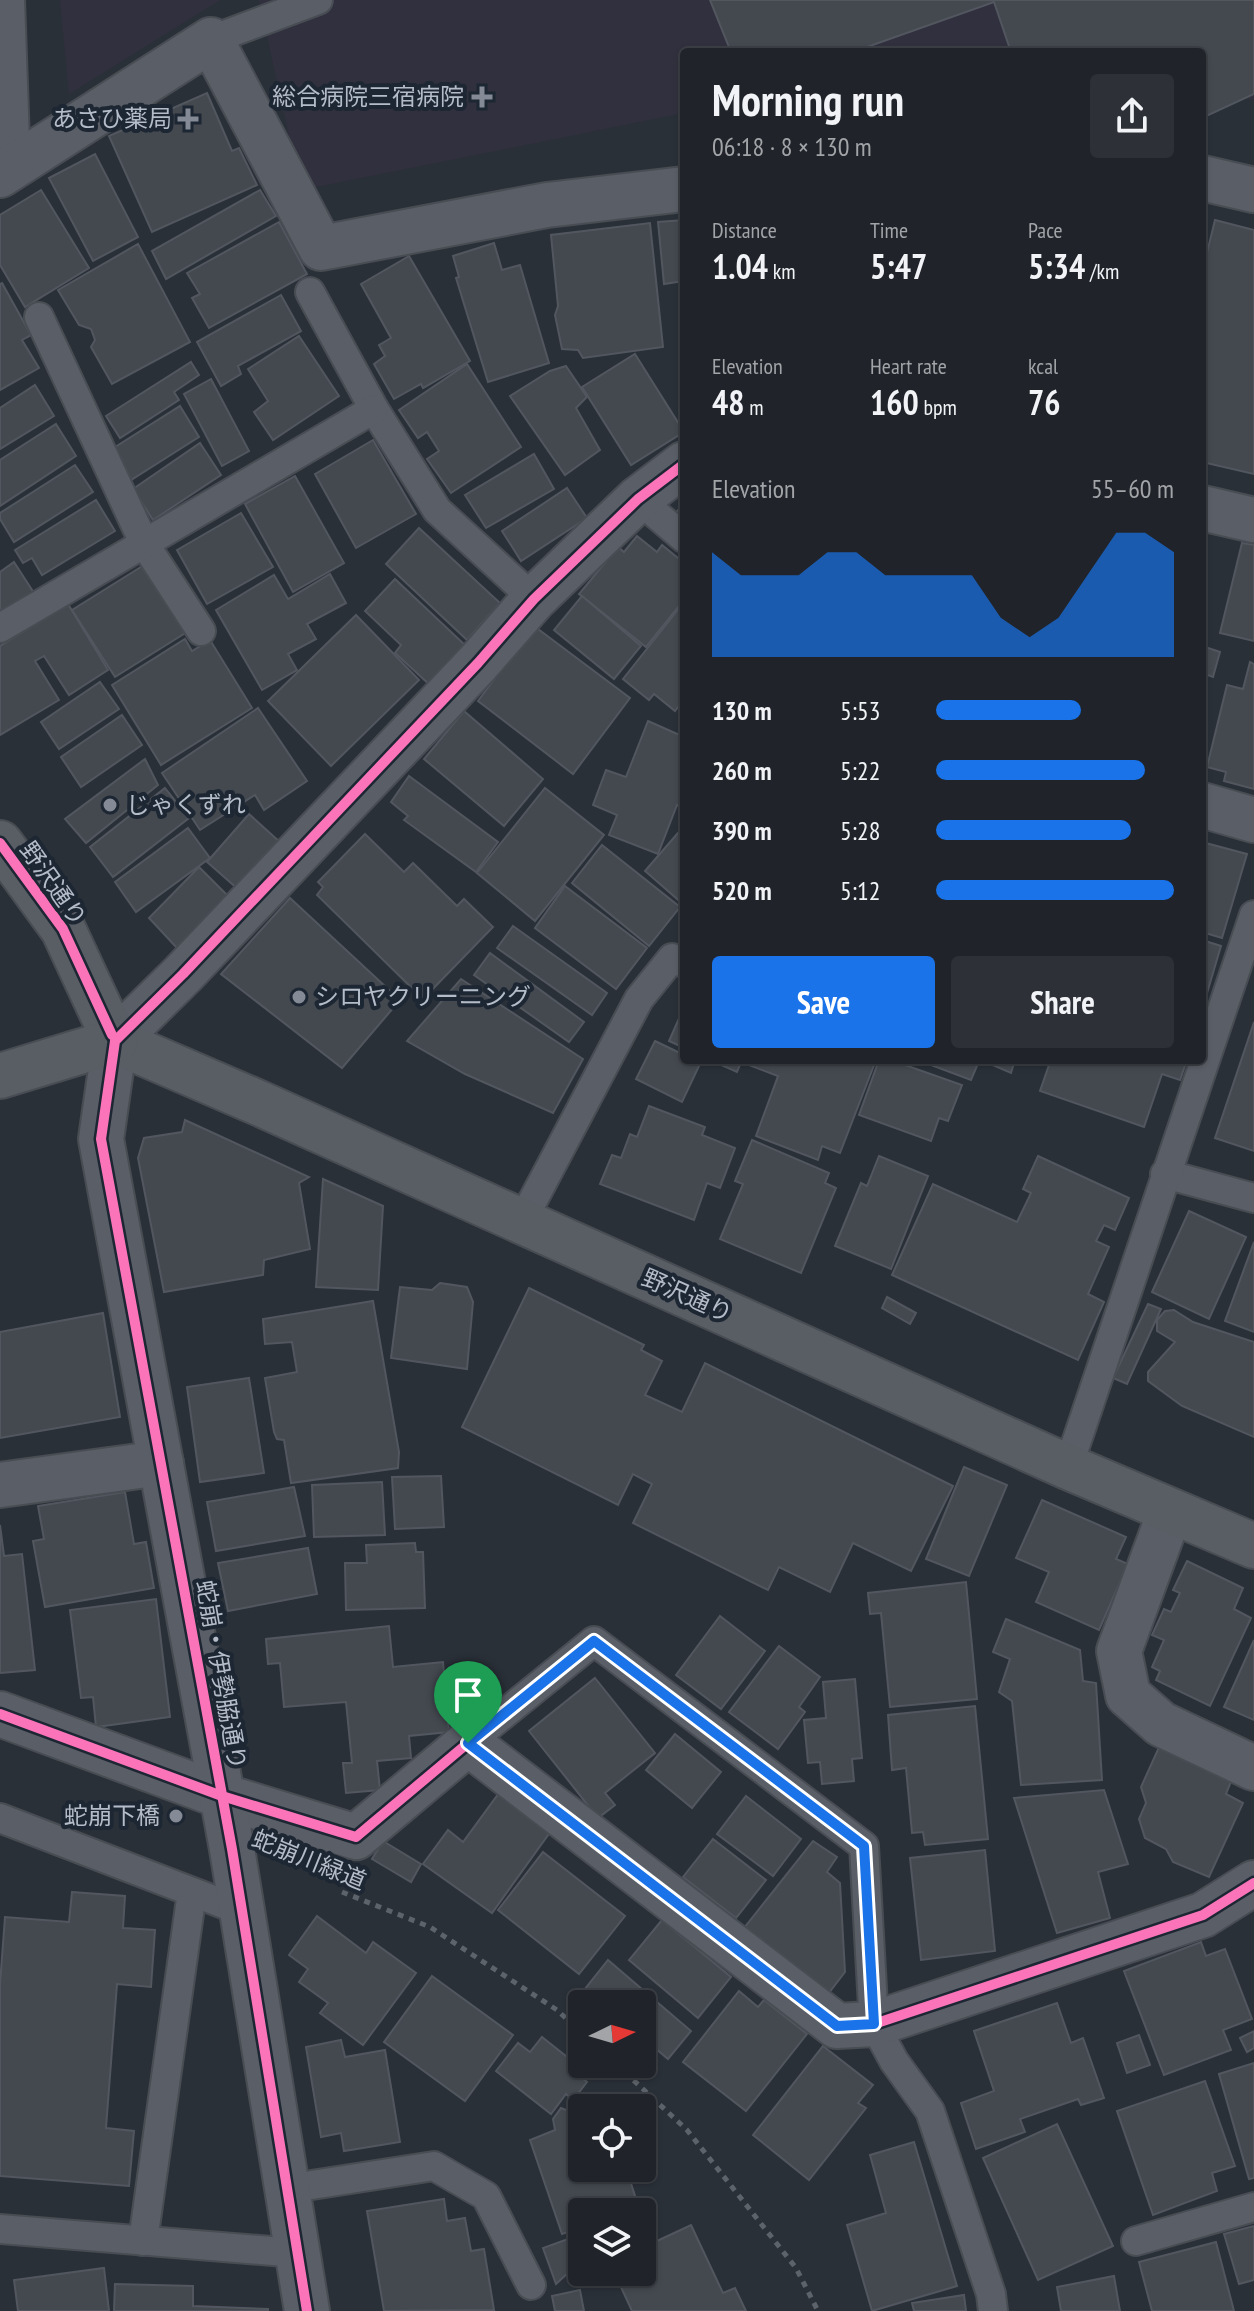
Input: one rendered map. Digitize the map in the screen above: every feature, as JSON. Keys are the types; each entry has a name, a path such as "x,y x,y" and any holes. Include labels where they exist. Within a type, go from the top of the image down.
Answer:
{"street":[{"path":"2,0 4,172"},
{"path":"4,172 211,40 321,248 547,205 680,189"},
{"path":"1206,179 1254,190"},
{"path":"0,1076 115,1041 194,963 467,675 534,599 638,499 680,467"},
{"path":"1206,509 1254,520"},
{"path":"1206,806 1254,820"},
{"name":"野沢通り","path":"0,843 63,929 115,1041 1068,1467 1254,1546"},
{"name":"蛇崩・伊勢脇通り","path":"115,1041 101,1139 222,1796 307,2311"},
{"path":"0,1485 161,1463"},
{"path":"1170,1512 1119,1651 1128,1695 1161,1724 1254,1768"},
{"path":"0,1714 222,1796 356,1837 468,1743 837,2026 874,2024 1203,1915 1254,1883"}],"lane":[{"path":"211,40 318,0"},
{"path":"310,292 374,409 437,510 534,599"},
{"path":"39,317 144,543 201,631"},
{"path":"0,628 374,409"},
{"path":"638,499 680,535"},
{"path":"1206,1055 1254,915"},
{"path":"522,1221 639,999 672,958 680,961"},
{"path":"1068,1467 1203,1064"},
{"path":"1165,1174 1254,1198"},
{"path":"468,1743 594,1641 864,1846 874,2024 894,2061 930,2111 991,2294 993,2311"},
{"path":"0,1818 242,1911"},
{"path":"143,2241 192,1892"},
{"path":"286,2189 434,2166 486,2196 531,2285"},
{"path":"1136,2241 1254,2207"},
{"path":"0,2229 297,2253"}],"path":[{"path":"631,2078 687,2130 796,2268 818,2311"}],"shaded area":[{"path":"60,0 220,0 69,94"},
{"name":"総合病院三宿病院","path":"259,0 1254,0 1254,100 1206,94 1206,48 680,48 680,114 301,190"}],"building":[{"path":"710,0 1254,0 1254,94 1206,116 1206,48 1010,48 994,2 864,48 729,48"},
{"path":"207,93 232,151 239,148 257,185 152,232 109,136"},
{"path":"95,154 138,237 93,261 49,178"},
{"path":"41,190 89,268 25,307 0,265 0,215"},
{"path":"260,190 276,216 166,279 152,251"},
{"path":"680,220 680,282 664,284 658,222"},
{"path":"1215,220 1254,230 1254,474 1206,463 1206,257"},
{"path":"279,222 307,274 209,328 192,298 200,294 187,273"},
{"path":"650,223 663,347 583,358 578,350 562,349 555,315 558,306 551,235"},
{"path":"494,243 502,270 520,265 549,363 488,382 456,278 459,277 453,256"},
{"path":"138,244 190,342 112,384 91,347 95,340 91,329 79,325 58,290"},
{"path":"409,256 470,361 423,388 421,384 394,399 374,364 385,356 379,345 391,338 361,284"},
{"path":"0,284 31,335 22,340 39,368 0,390"},
{"path":"281,295 301,331 238,366 241,374 221,386 197,342"},
{"path":"299,336 339,396 273,440 254,412 268,401 248,369"},
{"path":"635,354 680,426 680,434 631,465 582,387"},
{"path":"191,362 199,375 174,392 179,400 120,438 106,416"},
{"path":"467,364 521,447 451,493 427,459 439,451 427,432 418,438 399,410"},
{"path":"566,366 587,397 576,408 600,450 565,475 510,396 550,371"},
{"path":"211,379 249,451 222,466 184,394"},
{"path":"35,385 54,416 0,449 0,408"},
{"path":"180,406 199,437 131,480 112,449"},
{"path":"56,424 76,456 0,506 0,460"},
{"path":"373,440 416,514 356,548 315,474"},
{"path":"200,443 221,475 153,520 133,489"},
{"path":"534,454 554,489 486,528 465,495"},
{"path":"75,465 93,492 14,542 0,519 0,513"},
{"path":"295,476 344,563 293,592 245,504"},
{"path":"567,488 587,518 521,561 502,531"},
{"path":"96,500 115,531 42,575 32,558 23,563 15,550"},
{"path":"241,513 273,567 207,604 177,550"},
{"path":"419,528 500,603 467,640 386,564"},
{"path":"637,536 657,552 662,545 680,560 680,605 646,647 579,594 618,547 624,552"},
{"path":"1242,543 1254,545 1254,641 1220,633"},
{"path":"14,562 34,593 0,615 0,572"},
{"path":"144,565 187,632 115,677 72,610"},
{"path":"330,574 346,603 307,624 316,639 288,654 297,670 262,690 216,610 274,575 288,599"},
{"path":"395,579 467,647 431,686 395,653 401,645 365,611"},
{"path":"582,596 641,646 614,679 554,630"},
{"path":"68,604 108,670 69,695 44,656 35,661 59,700 0,735 0,646"},
{"path":"680,607 680,704 675,711 654,694 649,700 623,679"},
{"path":"356,615 419,680 331,766 268,701"},
{"path":"534,626 630,698 573,774 478,701"},
{"path":"185,639 192,651 210,640 252,708 161,765 112,685"},
{"path":"1206,647 1220,652 1213,677 1206,674"},
{"path":"1250,662 1254,664 1254,789 1224,781 1226,772 1207,767 1227,685 1243,689"},
{"path":"100,682 119,709 59,749 41,722"},
{"path":"258,708 307,781 264,810 255,795 200,830 162,773"},
{"path":"464,711 543,779 504,826 424,759"},
{"path":"122,715 142,745 81,787 61,757"},
{"path":"648,721 680,735 680,806 677,805 658,854 609,835 617,815 593,805 606,770 626,777"},
{"path":"145,759 158,785 86,843 65,819"},
{"path":"409,776 498,842 476,872 404,820 408,816 391,802"},
{"path":"165,788 189,818 113,877 90,847"},
{"path":"545,788 604,835 535,921 477,873"},
{"path":"249,814 281,843 239,890 207,862"},
{"path":"188,828 210,858 136,912 115,882"},
{"path":"680,831 680,902 645,871"},
{"path":"365,834 404,872 413,863 457,906 464,899 493,927 423,999 317,895 323,887 318,882"},
{"path":"1206,843 1247,854 1222,938 1206,933"},
{"path":"602,845 680,907 649,946 572,883"},
{"path":"199,867 229,897 177,948 149,918"},
{"path":"565,886 647,948 616,989 535,928"},
{"path":"290,898 400,1000 342,1068 221,974"},
{"path":"513,926 607,993 592,1015 497,948"},
{"path":"1206,941 1221,946 1206,993"},
{"path":"490,953 584,1022 569,1042 474,975"},
{"path":"461,979 583,1059 553,1113 465,1074 407,1041"},
{"path":"680,1016 680,1046 669,1041"},
{"path":"1254,1022 1254,1151 1215,1138"},
{"path":"655,1041 680,1053 680,1064 700,1064 682,1102 636,1079"},
{"path":"719,1064 740,1064 737,1072"},
{"path":"746,1064 874,1064 840,1153 822,1146 818,1160 756,1136 778,1076"},
{"path":"878,1064 902,1064 962,1085 948,1121 939,1118 931,1141 859,1115"},
{"path":"928,1064 977,1064 971,1080"},
{"path":"990,1064 1014,1064 1011,1073"},
{"path":"1046,1064 1186,1064 1180,1080 1162,1074 1144,1127 1040,1091 1049,1065"},
{"path":"649,1106 705,1127 702,1135 735,1148 720,1188 707,1183 694,1220 600,1184 612,1155 621,1158 630,1134 637,1137"},
{"path":"185,1120 309,1177 299,1183 310,1249 264,1260 263,1275 164,1292 138,1158 144,1138 182,1132"},
{"path":"752,1140 829,1173 825,1183 836,1188 801,1273 720,1239 743,1184 735,1181"},
{"path":"879,1156 928,1176 891,1269 835,1246 861,1183 867,1186"},
{"path":"1038,1156 1129,1198 1115,1230 1104,1225 1096,1241 1109,1247 1088,1294 1104,1302 1078,1360 892,1275 933,1184 1017,1222 1031,1193 1023,1189"},
{"path":"323,1179 383,1206 378,1290 316,1287"},
{"path":"1189,1211 1246,1237 1209,1319 1152,1292"},
{"path":"1254,1242 1254,1332 1225,1321"},
{"path":"440,1283 467,1287 473,1302 467,1369 391,1358 400,1287 432,1290"},
{"path":"529,1288 644,1345 641,1350 662,1361 645,1395 682,1412 705,1363 953,1486 911,1571 853,1543 830,1592 779,1567 768,1590 633,1523 652,1484 633,1474 618,1505 462,1427"},
{"path":"887,1297 916,1313 910,1324 882,1308"},
{"path":"373,1301 399,1452 398,1468 291,1483 284,1440 277,1439 274,1432 265,1378 297,1372 292,1342 265,1344 263,1319"},
{"path":"1148,1304 1161,1309 1127,1384 1113,1378"},
{"path":"1174,1310 1193,1322 1254,1342 1254,1437 1182,1406 1148,1381 1148,1372 1175,1342 1157,1331 1157,1320 1165,1311"},
{"path":"103,1313 120,1417 0,1438 0,1332"},
{"path":"249,1378 264,1473 200,1482 187,1387"},
{"path":"964,1467 1007,1485 969,1576 926,1559"},
{"path":"441,1476 444,1527 395,1529 392,1477"},
{"path":"382,1482 385,1535 314,1537 312,1485"},
{"path":"294,1487 305,1536 216,1551 207,1502"},
{"path":"125,1492 134,1544 146,1542 154,1588 45,1607 33,1541 44,1539 38,1506"},
{"path":"1042,1500 1126,1537 1116,1559 1128,1564 1099,1630 1036,1602 1049,1572 1016,1558"},
{"path":"0,1525 4,1556 22,1554 35,1670 0,1673"},
{"path":"415,1543 416,1552 423,1552 425,1608 346,1610 345,1563 367,1563 366,1545"},
{"path":"308,1548 317,1594 228,1611 218,1563"},
{"path":"1187,1561 1243,1588 1234,1609 1251,1618 1210,1706 1156,1680 1160,1671 1152,1667 1164,1640 1152,1635 1164,1609 1171,1612 1180,1593 1173,1590"},
{"path":"966,1582 977,1699 890,1707 881,1613 870,1614 868,1593"},
{"path":"156,1599 170,1717 96,1727 93,1697 81,1698 70,1610"},
{"path":"720,1616 765,1651 721,1709 676,1675"},
{"path":"1006,1619 1080,1650 1083,1681 1096,1683 1102,1780 1021,1785 1012,1701 999,1692 1010,1659 993,1652"},
{"path":"389,1626 393,1667 443,1662 449,1732 409,1736 411,1758 377,1761 380,1790 346,1793 343,1763 352,1763 346,1702 284,1707 280,1663 268,1664 266,1639"},
{"path":"1254,1640 1254,1720 1224,1707"},
{"path":"779,1646 820,1677 799,1707 805,1712 778,1749 729,1712"},
{"path":"595,1678 655,1753 605,1793 615,1805 598,1818 529,1731"},
{"path":"855,1679 862,1758 852,1759 854,1781 822,1784 820,1762 808,1763 804,1720 826,1718 823,1682"},
{"path":"975,1706 988,1839 925,1845 923,1832 912,1833 906,1768 892,1770 888,1715"},
{"path":"675,1734 721,1772 692,1808 646,1770"},
{"path":"1160,1745 1232,1779 1226,1794 1243,1803 1209,1877 1173,1862 1166,1849 1145,1838 1139,1819 1146,1803 1141,1787"},
{"path":"1104,1790 1128,1864 1098,1872 1110,1918 1057,1933 1014,1798"},
{"path":"499,1793 551,1831 492,1913 423,1864 448,1830 463,1842"},
{"path":"746,1796 801,1839 773,1876 717,1834"},
{"path":"713,1839 766,1880 736,1918 683,1877"},
{"path":"383,1841 421,1864 411,1882 372,1859"},
{"path":"813,1841 837,1857 827,1872 840,1883 845,1972 828,1994 744,1928"},
{"path":"985,1850 995,1951 921,1960 910,1858"},
{"path":"543,1852 625,1916 579,1974 498,1910"},
{"path":"72,1892 125,1896 123,1928 155,1930 151,1987 117,1984 106,2128 134,2131 129,2186 0,2176 0,1984 5,1917 69,1922"},
{"path":"317,1916 366,1953 373,1942 416,1973 363,2045 320,2013 328,2003 299,1982 308,1969 289,1955"},
{"path":"662,1920 731,1977 698,2018 629,1960"},
{"path":"1201,1942 1206,1956 1225,1949 1252,2019 1223,2030 1231,2050 1164,2075 1124,1971"},
{"path":"608,1960 643,1990 586,1990"},
{"path":"432,1976 513,2035 465,2101 384,2042"},
{"path":"739,1991 758,2007 764,2000 807,2034 746,2111 683,2062"},
{"path":"656,2001 691,2031 668,2059 656,2049"},
{"path":"1057,2003 1071,2043 1083,2038 1104,2098 1081,2105 1078,2099 1020,2119 1025,2132 976,2149 961,2103 994,2091 974,2031"},
{"path":"1254,2031 1254,2048 1247,2052 1240,2038"},
{"path":"1139,2035 1150,2065 1127,2073 1117,2043"},
{"path":"542,2037 568,2058 568,2078 582,2078 587,2082 578,2094 566,2094 551,2114 496,2071 518,2043 530,2052"},
{"path":"341,2040 345,2057 385,2050 400,2142 344,2151 341,2133 321,2137 306,2047"},
{"path":"823,2046 873,2085 858,2103 866,2108 809,2180 753,2135"},
{"path":"1254,2063 1254,2178 1249,2179 1219,2074"},
{"path":"1205,2081 1235,2166 1212,2173 1217,2191 1153,2215 1117,2111"},
{"path":"561,2108 568,2111 568,2182 631,2182 636,2198 568,2198 568,2232 562,2234 530,2140 555,2130 553,2119"},
{"path":"1057,2124 1113,2246 1038,2280 983,2158"},
{"path":"914,2142 957,2286 872,2311 847,2225 886,2213 870,2155"},
{"path":"444,2199 447,2221 465,2218 471,2251 484,2249 494,2310 384,2311 367,2211"},
{"path":"691,2225 723,2293 735,2288 746,2311 632,2311 620,2286 656,2286 656,2241"},
{"path":"1254,2226 1254,2280 1239,2284 1224,2234"},
{"path":"568,2239 568,2273 556,2284 543,2248"},
{"path":"1216,2242 1234,2311 1152,2311 1139,2262"},
{"path":"104,2268 109,2311 18,2311 14,2280"},
{"path":"1114,2276 1120,2311 1061,2311 1057,2287"},
{"path":"115,2284 193,2286 193,2306 268,2311 114,2311"},
{"path":"580,2290 584,2311 555,2311 552,2296"},
{"path":"964,2295 966,2311 914,2311 912,2303"}],"cycle path":[{"name":"蛇崩川緑道","path":"307,2311 232,1849 101,1139 115,1041 183,974 478,663 534,599 638,499 680,467"},
{"path":"0,843 63,929 112,1035"},
{"name":"蛇崩川緑道","path":"0,1714 222,1796 356,1837 468,1743 837,2026 874,2024 1203,1915 1254,1883"}],"place":[{"name":"総合病院三宿病院","path":"482,97"},
{"name":"あさひ薬局","path":"188,119"},
{"name":"じゃくずれ","path":"110,805"},
{"name":"シロヤクリーニング","path":"299,997"},
{"name":"蛇崩下橋","path":"176,1816"}],"route":[{"path":"594,1641 864,1846 874,2024 837,2026 468,1743 594,1641"}]}
